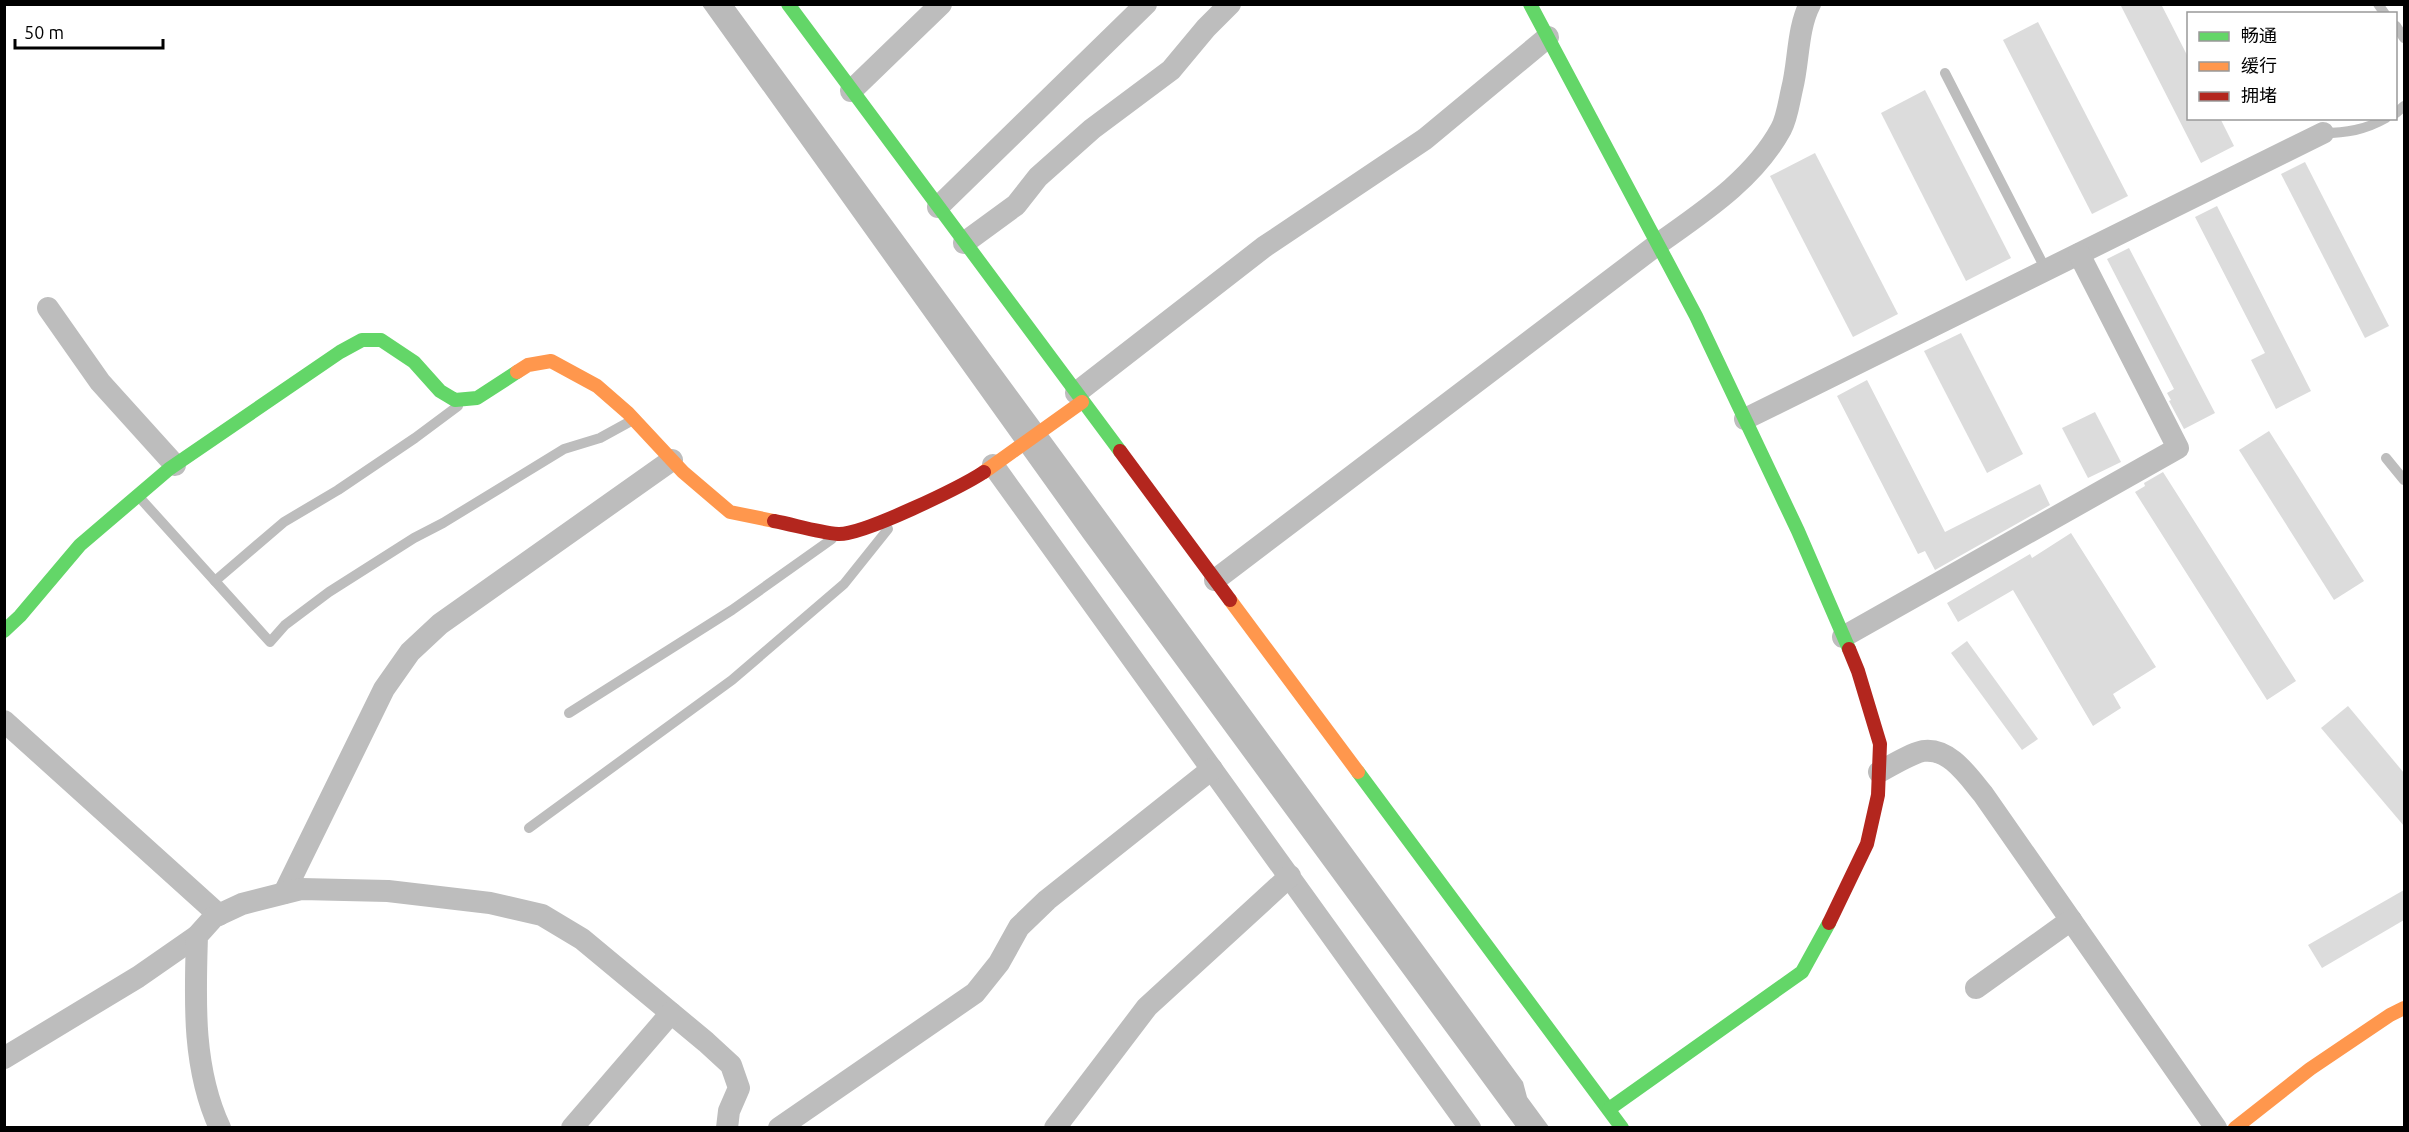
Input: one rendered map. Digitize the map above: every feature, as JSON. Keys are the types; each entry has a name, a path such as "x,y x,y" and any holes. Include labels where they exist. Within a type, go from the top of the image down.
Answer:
{"street":[{"path":"788,4 1623,1128"},
{"path":"851,91 941,4"},
{"path":"938,207 1146,4"},
{"path":"964,243 1016,205 1038,177 1092,129 1171,70 1206,28 1230,4"},
{"path":"1530,4 1696,316 1745,419 1798,531 1858,671 1881,744 1878,795 1867,844 1819,944 1802,972 1609,1109"},
{"path":"1215,580 1718,201 1762,157 1782,127 1794,78 1805,14 1810,4"},
{"path":"4,631 20,616 80,545 175,465 340,352 362,340 381,340 414,362 440,391 454,399 477,398 528,365 551,360 597,386 634,419 683,472 730,512 840,534 865,528 981,474 1264,247 1425,139 1548,37"},
{"path":"1745,419 2323,134"},
{"path":"1843,637 2178,448 2079,254"},
{"path":"48,308 100,382 175,465"},
{"path":"284,893 384,689 410,652 440,624 672,460"},
{"path":"993,465 1470,1128"},
{"path":"4,721 219,915"},
{"path":"1879,772 1922,751 1939,753 1960,766 1983,794 2216,1128"},
{"path":"779,1128 975,993 999,963 1019,927 1047,900 1212,769"},
{"path":"1055,1128 1147,1006 1290,876"},
{"path":"4,1058 138,977 197,936 214,917 242,904 301,889 388,891 490,903 542,915 582,939 731,1065 739,1088 729,1111 727,1128"},
{"path":"1976,988 2071,920"},
{"path":"197,936 195,1004 201,1070 220,1128"},
{"path":"2235,1128 2310,1069 2404,1008"},
{"path":"572,1128 671,1013"}],"lane":[{"path":"1945,72 2046,270"},
{"path":"2323,134 2354,132 2383,120"},
{"path":"215,581 284,522 338,490 467,399"},
{"path":"138,496 270,642 285,625 329,592 414,538 443,523 564,449 600,438 634,419"},
{"path":"2386,458 2404,480"},
{"path":"529,828 732,680 844,584 901,512"},
{"path":"569,713 732,610 840,534"}],"shaded area":[{"path":"702,5 734,5 1523,1082 1527,1097 1549,1127 1516,1127 1084,539"}],"building":[{"path":"2120,4 2161,4 2187,55 2187,120 2221,120 2234,146 2201,163"},
{"path":"2038,22 2128,196 2092,214 2003,40"},
{"path":"1925,90 2011,258 1966,281 1881,113"},
{"path":"1815,153 1898,314 1853,337 1770,176"},
{"path":"2305,162 2389,326 2365,338 2281,174"},
{"path":"2217,206 2311,391 2276,409 2251,360 2265,353 2195,217"},
{"path":"2129,248 2215,413 2184,429 2167,393 2174,389 2107,259"},
{"path":"1961,333 2023,454 1987,473 1924,351"},
{"path":"1867,380 1945,532 2040,484 2050,505 1935,570 1925,551 1918,554 1837,396"},
{"path":"2095,412 2121,462 2088,478 2062,428"},
{"path":"2269,431 2364,581 2334,600 2239,450"},
{"path":"2163,472 2296,681 2267,700 2135,492 2145,486 2144,483"},
{"path":"2071,533 2156,667 2113,694 2121,708 2093,726 2013,590 1958,622 1947,603 2030,554 2032,558"},
{"path":"1967,641 2038,739 2022,750 1951,653"},
{"path":"2348,706 2404,773 2404,826 2321,728"},
{"path":"2404,890 2404,920 2322,968 2308,945"}],"traffic: fast":[{"path":"788,4 1120,451"},
{"path":"1530,4 1696,316 1798,531 1849,649"},
{"path":"4,631 20,616 80,545 169,469 340,352 362,340 381,340 414,362 440,391 455,400 477,398 517,372"},
{"path":"1358,772 1622,1128"},
{"path":"1609,1109 1802,972 1829,923"}],"traffic: slow":[{"path":"517,372 528,365 551,361 597,386 628,413 683,472 730,512 774,521"},
{"path":"984,472 1082,402"},
{"path":"1230,600 1358,772"},
{"path":"2235,1128 2310,1069 2404,1008"}],"traffic: jam":[{"path":"1120,451 1230,600"},
{"path":"774,521 830,533 851,532 912,509 984,472"},
{"path":"1829,923 1867,844 1878,795 1880,744 1849,649"}]}
